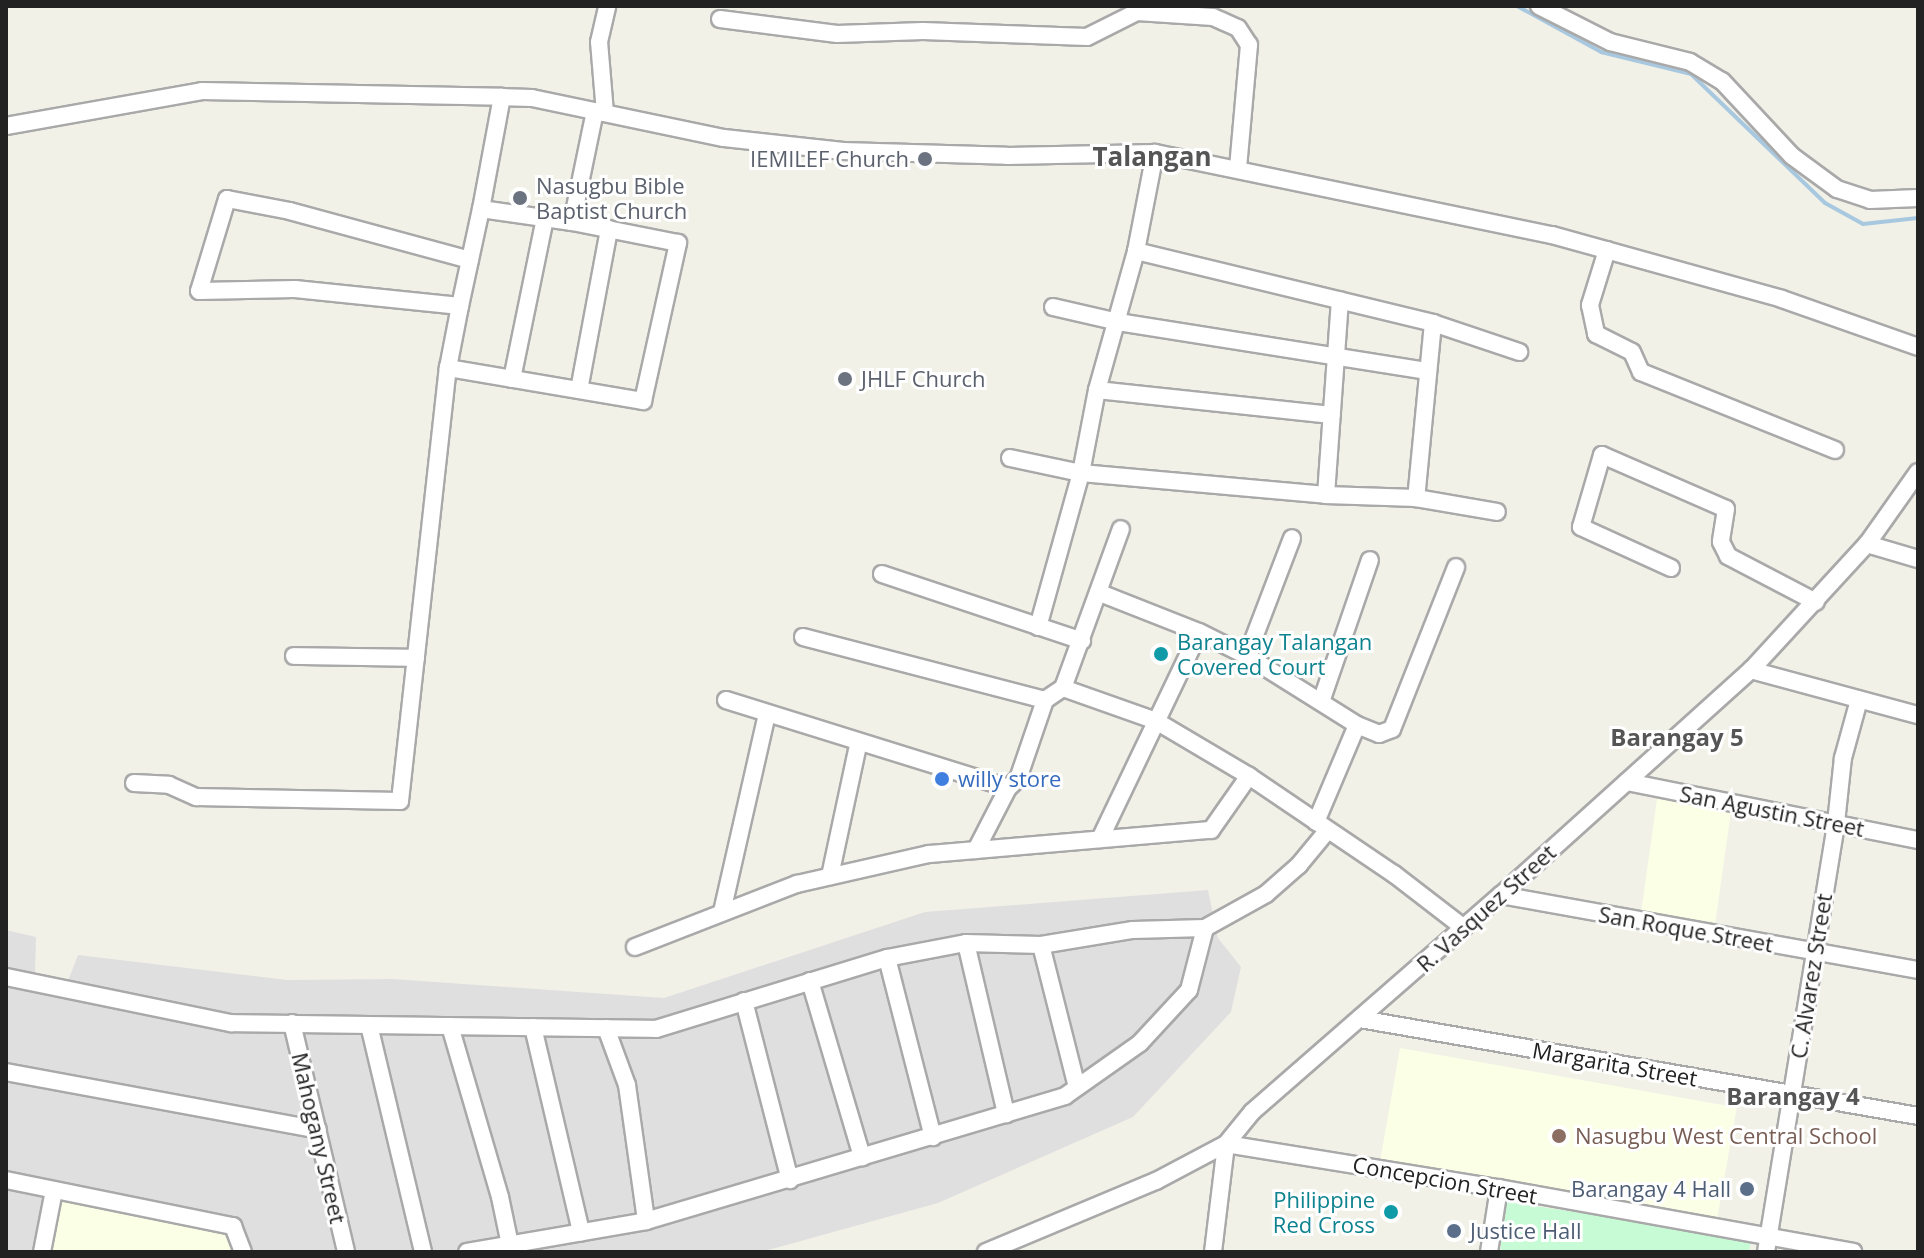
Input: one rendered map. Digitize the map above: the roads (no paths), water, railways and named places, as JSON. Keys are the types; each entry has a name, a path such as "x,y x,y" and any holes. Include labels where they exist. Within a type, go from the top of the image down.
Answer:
{"street":[{"path":"572,222 600,112 599,42 607,6"},
{"path":"1539,6 1610,42 1690,62 1722,81 1792,156 1837,189 1870,200 1918,198"},
{"path":"720,19 837,34 923,31 1087,37 1137,12 1213,17 1238,28 1249,45 1238,169"},
{"path":"6,126 202,91 502,97 532,98 724,138 843,151 1007,156 1155,153 1537,232 1782,299 1918,347"},
{"path":"134,783 169,785 196,797 400,801 448,368 502,97"},
{"path":"1038,627 1081,473 1097,390 1136,251 1155,153"},
{"path":"460,306 295,289 199,291 227,199 290,211 470,260"},
{"path":"448,368 643,401 678,243 572,222 481,209"},
{"path":"512,379 545,218"},
{"path":"579,390 609,229"},
{"path":"1607,250 1590,305 1596,334 1632,352 1641,372 1835,450"},
{"path":"1136,251 1433,323 1519,352"},
{"path":"1326,495 1340,301"},
{"path":"1053,307 1118,322 1426,371"},
{"path":"1416,498 1433,323"},
{"path":"1097,390 1332,415"},
{"path":"1671,568 1581,527 1602,455 1726,509 1721,542 1728,556 1816,602"},
{"path":"1010,458 1081,473 1326,495 1416,498 1497,512"},
{"name":"R. Vasquez Street","path":"986,1252 1156,1181 1226,1144 1252,1112 1464,928 1751,670 1867,544 1918,472"},
{"path":"976,850 1008,788 1018,779 1045,700 1063,688 1121,529"},
{"path":"1247,656 1292,538"},
{"path":"1867,544 1918,559"},
{"path":"1321,702 1370,560"},
{"path":"1100,593 1199,632 1247,656 1357,725 1379,734 1392,729 1456,567"},
{"path":"882,574 1082,641"},
{"path":"1100,839 1199,632"},
{"path":"803,637 1045,700"},
{"path":"294,656 416,658"},
{"path":"1751,670 1918,715"},
{"path":"1063,688 1156,721 1249,776 1394,874 1464,928"},
{"path":"726,700 858,745 1008,788"},
{"name":"C. Alvarez Street","path":"1767,1245 1836,823 1843,758 1859,700"},
{"path":"722,912 767,714"},
{"path":"6,977 231,1023 656,1029 887,958 966,943 1041,945 1133,930 1205,928 1266,894 1299,865 1322,826 1357,725"},
{"path":"830,876 858,745"},
{"path":"635,947 673,935 722,912 797,884 929,854 1211,830 1249,776"},
{"name":"San Agustin Street","path":"1627,782 1918,840"},
{"name":"San Roque Street","path":"1501,895 1918,970"},
{"path":"467,1252 646,1221 1065,1096 1140,1043 1189,990 1205,928"},
{"path":"966,943 1006,1114"},
{"path":"1041,945 1077,1087"},
{"path":"887,958 933,1137"},
{"path":"810,981 862,1157"},
{"path":"744,1001 790,1180"},
{"name":"Margarita Street","path":"1360,1019 1918,1116"},
{"name":"Mahogany Street","path":"292,1023 346,1252"},
{"path":"369,1025 423,1252"},
{"path":"450,1026 500,1197 510,1245"},
{"path":"533,1027 581,1232"},
{"path":"606,1028 627,1085 646,1221"},
{"path":"6,1072 318,1130"},
{"path":"1213,1252 1226,1144"},
{"name":"Concepcion Street","path":"1226,1144 1499,1188 1767,1245 1853,1252"},
{"path":"6,1180 233,1226 243,1252"},
{"path":"1489,1252 1499,1188"},
{"path":"42,1252 54,1190"}],"waterway":[{"path":"1517,6 1601,52 1691,74 1825,203 1863,224 1918,218"}],"place":[{"name":"IEMILEF Church","path":"925,159"},
{"name":"Nasugbu Bible Baptist Church","path":"520,198"},
{"name":"JHLF Church","path":"845,379"},
{"name":"Barangay Talangan Covered Court","path":"1161,654"},
{"name":"willy store","path":"942,779"},
{"name":"Nasugbu West Central School","path":"1559,1136"},
{"name":"Barangay 4 Hall","path":"1747,1189"},
{"name":"Philippine Red Cross","path":"1391,1212"},
{"name":"Justice Hall","path":"1454,1231"}],"district":[{"name":"Talangan","path":"1152,157"},
{"name":"Barangay 5","path":"1677,737"},
{"name":"Barangay 4","path":"1793,1096"}]}
